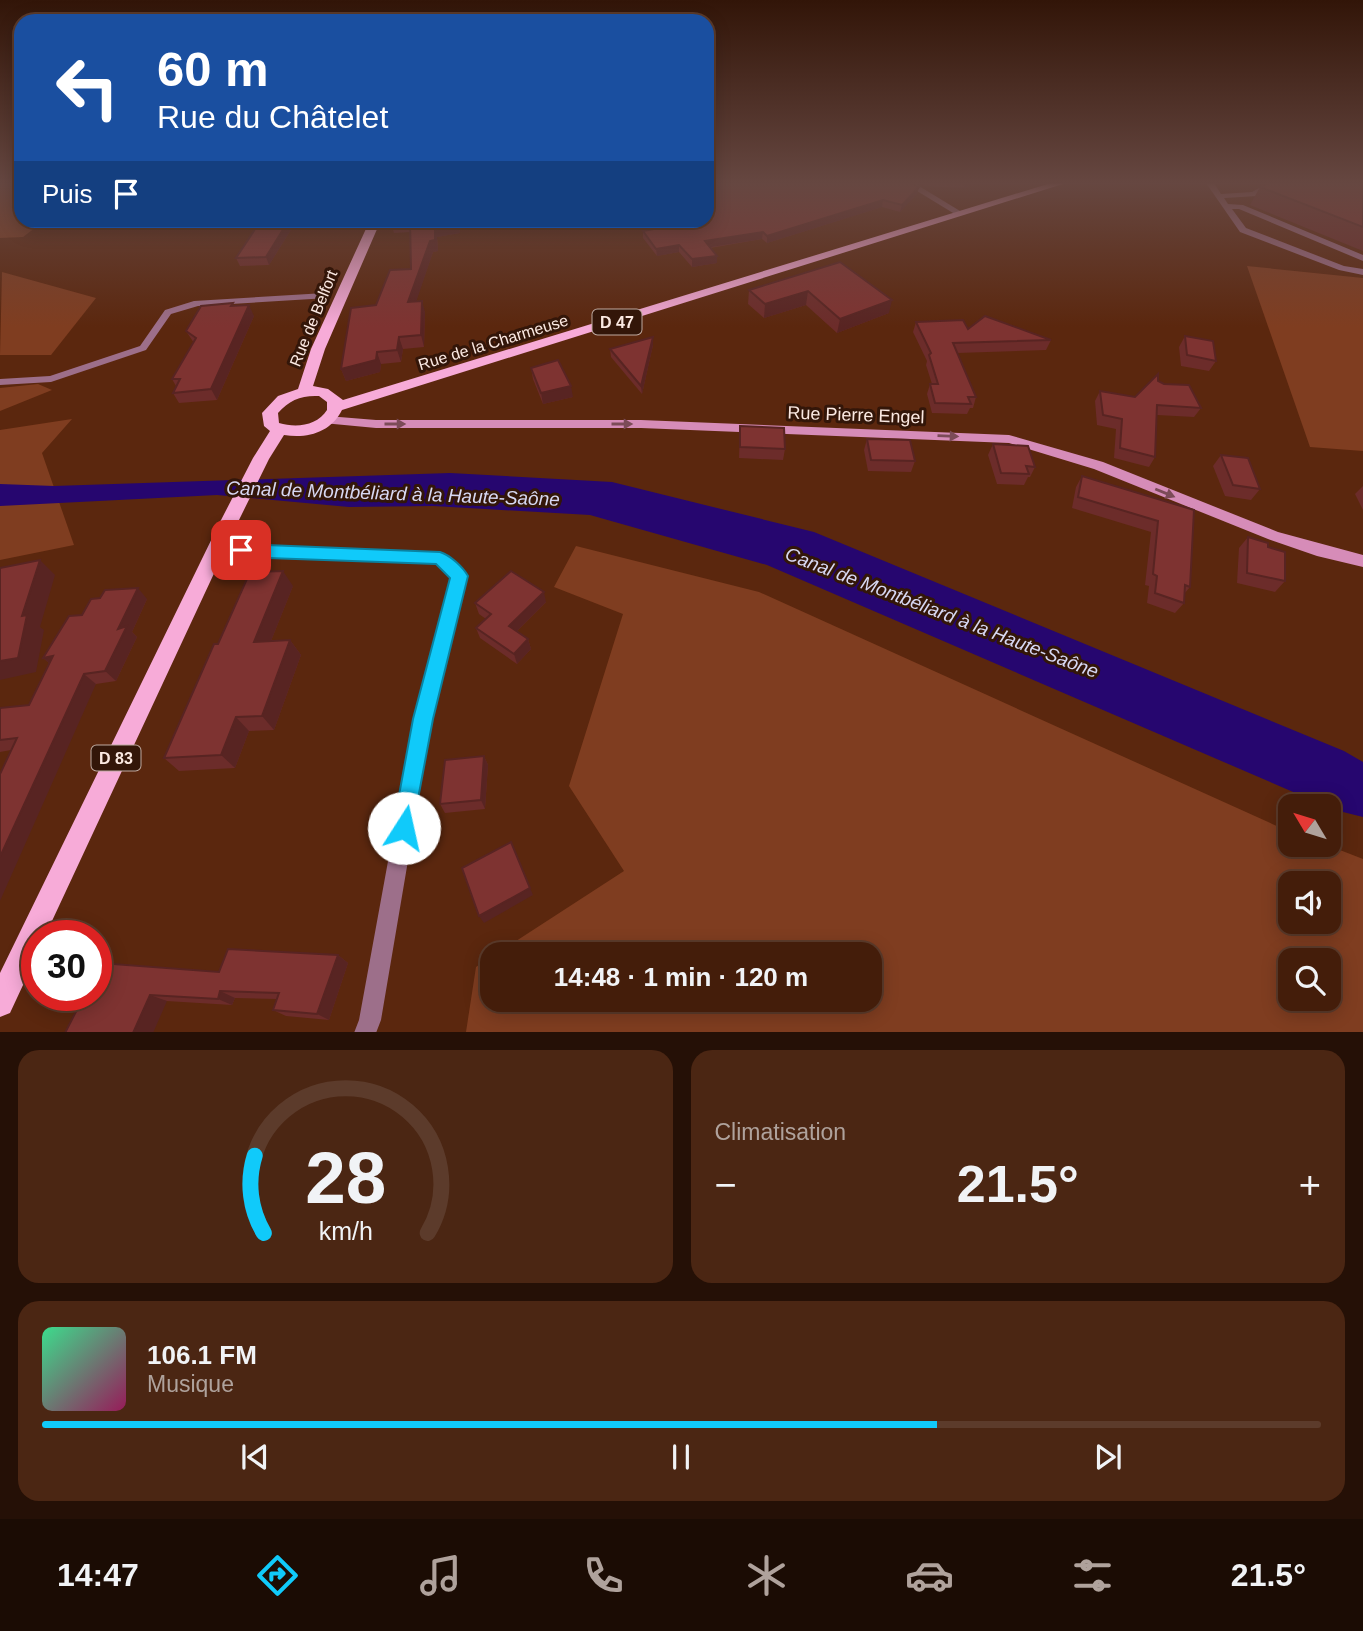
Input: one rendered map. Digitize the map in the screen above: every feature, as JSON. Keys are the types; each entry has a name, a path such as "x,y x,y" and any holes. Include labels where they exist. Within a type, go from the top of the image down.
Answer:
{"main road":[{"name":"Rue de Belfort","path":"304,392 318,349 371,231"},
{"name":"Rue de la Charmeuse","path":"336,406 353,403 906,231"},
{"path":"314,391 330,395 336,406 327,420 298,432 279,430 272,426 270,413 283,400 304,392 314,391"},
{"name":"D 83","path":"0,1003 233,514 279,430"}],"street":[{"name":"Rue Pierre Engel","path":"327,420 376,424 640,424 1009,439 1051,448 1290,542 1363,561"},
{"path":"216,549 440,558 459,576 423,719 370,1020 365,1032"}],"lane":[{"path":"1246,231 1342,268 1363,272"},
{"path":"1298,231 1363,258"},
{"path":"0,382 51,379 144,348 168,312 206,302 325,296"},
{"path":"201,313 206,302"}],"shaded area":[{"path":"0,231 31,231 23,237 0,238"},
{"path":"1247,266 1363,278 1363,451 1310,447"},
{"path":"2,272 96,298 51,355 0,355"},
{"path":"38,384 52,390 0,411 0,388"},
{"path":"72,419 42,453 74,545 0,560 0,430"},
{"path":"576,546 759,592 1278,827 1278,858 1340,858 1341,850 1363,859 1363,1032 466,1032 476,967 480,964 480,1012 882,1012 882,942 515,942 624,871 569,786 623,614 554,587"}],"water":[{"name":"Canal de Montbéliard à la Haute-Saône","path":"450,473 612,482 814,532 1344,751 1363,762 1363,817 1341,812 1341,794 1298,794 767,565 590,515 433,506 349,507 217,495 0,506 0,484 54,486"}],"building":[{"path":"254,231 282,231 266,257 236,258"},
{"path":"410,231 435,231 435,240 430,241 408,302 422,301 421,335 399,337 397,350 377,352 376,360 341,369 351,308 376,305 390,270 411,269"},
{"path":"643,231 783,231 767,236 763,232 705,241 717,256 692,259 679,245 656,249"},
{"path":"840,262 892,300 840,319 808,291 765,304 749,290"},
{"path":"233,303 231,306 249,305 211,389 173,393 180,379 172,379 196,338 186,331 201,306"},
{"path":"985,316 1051,340 953,343 976,397 968,397 971,404 935,403 930,384 938,384 929,355 931,353 916,322 963,320 968,329"},
{"path":"1185,336 1213,341 1216,361 1187,355"},
{"path":"653,337 641,386 610,349"},
{"path":"558,360 571,386 541,393 531,368"},
{"path":"1158,374 1158,381 1164,384 1189,385 1201,408 1157,405 1155,457 1120,448 1122,419 1103,415 1100,391 1135,397"},
{"path":"740,426 784,428 785,449 740,447"},
{"path":"867,439 910,440 915,461 871,460"},
{"path":"993,444 1028,446 1035,467 1026,466 1029,474 1001,473"},
{"path":"1221,455 1248,458 1260,489 1233,485"},
{"path":"1082,476 1194,510 1190,587 1185,585 1184,603 1155,593 1157,576 1153,574 1158,521 1078,497"},
{"path":"1248,537 1285,552 1285,581 1247,573"},
{"path":"40,560 22,616 27,615 18,658 0,661 0,568"},
{"path":"283,571 254,642 290,640 262,716 236,717 221,755 164,758 214,644 218,644 250,572"},
{"path":"511,571 544,592 509,626 528,639 514,654 476,628 491,614 475,603"},
{"path":"138,588 118,629 127,626 105,671 84,674 0,857 0,774 17,738 0,740 0,708 29,705 53,656 43,658 69,616 82,615 91,599 100,598 105,590"},
{"path":"484,756 481,800 440,804 445,760"},
{"path":"511,842 530,888 479,916 462,868"},
{"path":"228,949 338,955 317,1014 273,1010 279,993 220,991 218,999 150,995 133,1032 66,1032 76,1011 112,1011 112,964 219,972"}],"route":[{"path":"241,550 440,558 459,576 423,719 404,828"}]}
